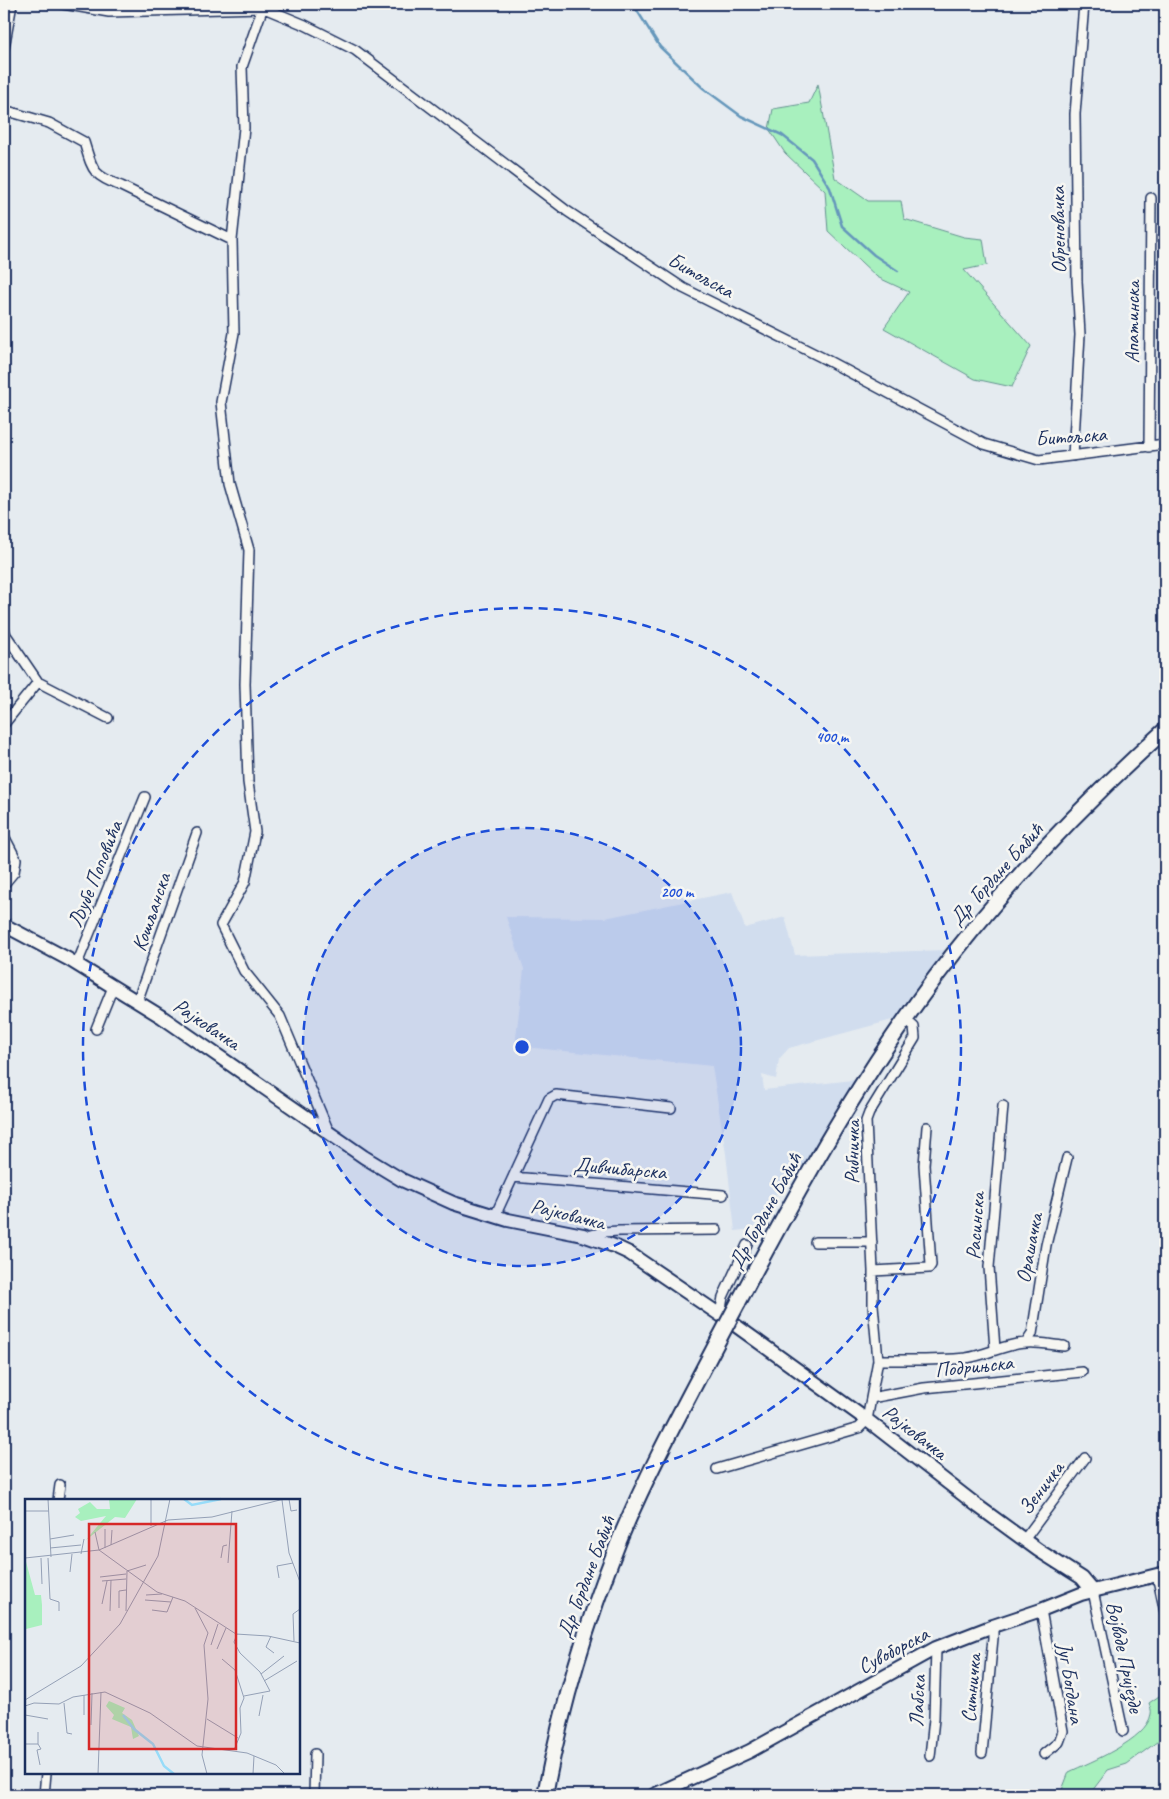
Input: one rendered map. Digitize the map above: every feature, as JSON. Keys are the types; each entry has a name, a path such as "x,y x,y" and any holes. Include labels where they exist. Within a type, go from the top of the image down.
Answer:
{"main road":[{"name":"Др Гордане Бабић","path":"545,1795 569,1685 600,1592 633,1510 720,1337 804,1180 862,1085 906,1020 971,931 1044,848 1108,783 1165,730"},
{"name":"Рајковачка","path":"4,926 77,964 138,1002 202,1044 364,1157 410,1184 444,1200 496,1216 586,1237 629,1253 720,1315 867,1420 1024,1540 1082,1578 1093,1590"},
{"name":"Сувоборска","path":"654,1795 677,1790 936,1648 1093,1590 1161,1574"}],"street":[{"path":"4,48 12,4"},
{"path":"63,4 109,12 264,6 242,67 244,128 232,240 234,334 221,402 230,484 249,550 245,684 248,782 255,832 245,882 221,925 244,971 280,1016 329,1132"},
{"name":"Обреновачка","path":"1073,456 1080,335 1074,114 1084,4"},
{"name":"Битољска","path":"264,6 355,50 567,211 683,288 821,357 984,444 1038,460 1165,444"},
{"path":"4,110 49,123 70,134 84,142 93,170 104,180 121,186 232,240"},
{"name":"Апатинска","path":"1149,447 1150,198"},
{"path":"4,629 38,682 108,718"},
{"path":"4,724 38,682"},
{"name":"Љубе Поповића","path":"77,964 145,797"},
{"name":"Кошљанска","path":"138,1002 197,834"},
{"path":"4,836 16,858 14,872 4,884"},
{"path":"96,1029 113,987"},
{"name":"Рибничка","path":"867,1420 878,1360 873,1305 866,1121 915,1038 914,1027 906,1020"},
{"path":"496,1216 549,1099 556,1096 670,1108"},
{"name":"Расинска","path":"994,1349 989,1267 1003,1106"},
{"path":"873,1272 929,1268 931,1265 924,1165 927,1127"},
{"name":"Орашачка","path":"1026,1343 1032,1334 1046,1245 1066,1158"},
{"name":"Дивчибарска","path":"513,1177 724,1195"},
{"path":"586,1237 603,1232 619,1231 717,1230"},
{"path":"815,1242 872,1242"},
{"path":"720,1315 723,1297 747,1245"},
{"name":"Подрињска","path":"878,1360 943,1360 975,1356 994,1349 1026,1343 1064,1346"},
{"name":"Подрињска","path":"871,1398 931,1388 1082,1372"},
{"path":"717,1468 859,1428 867,1420"},
{"name":"Зеничка","path":"1024,1540 1085,1458"},
{"path":"58,1499 60,1485"},
{"path":"1161,1574 1165,1612"},
{"name":"Војводе Пријезде","path":"1093,1590 1123,1731"},
{"name":"Југ Богдана","path":"1042,1610 1063,1731 1059,1742 1044,1754"},
{"name":"Ситничка","path":"982,1753 993,1638 992,1626"},
{"name":"Лабска","path":"930,1756 934,1719 936,1648"},
{"path":"314,1795 315,1754"},
{"path":"44,1795 46,1774"}],"shaded area":[{"path":"732,892 745,928 785,917 795,955 947,950 896,1019 789,1048 779,1059 776,1079 762,1075 764,1090 862,1079 805,1166 798,1163 752,1229 735,1231 726,1154 712,1066 515,1046 524,969 506,917 605,918"}],"green space":[{"path":"818,84 835,178 868,201 901,201 904,219 964,237 983,239 987,265 964,270 1031,346 1012,387 975,379 884,328 909,292 877,277 828,231 825,191 785,153 769,129 773,109 809,103"},
{"path":"1165,1692 1165,1736 1127,1764 1108,1770 1089,1795 1060,1795 1069,1772 1116,1749 1139,1733 1147,1724 1151,1714 1149,1703"}],"waterway":[{"path":"633,4 660,47 703,88 741,116 782,135 812,159 830,188 842,226 874,255 898,271"}]}
